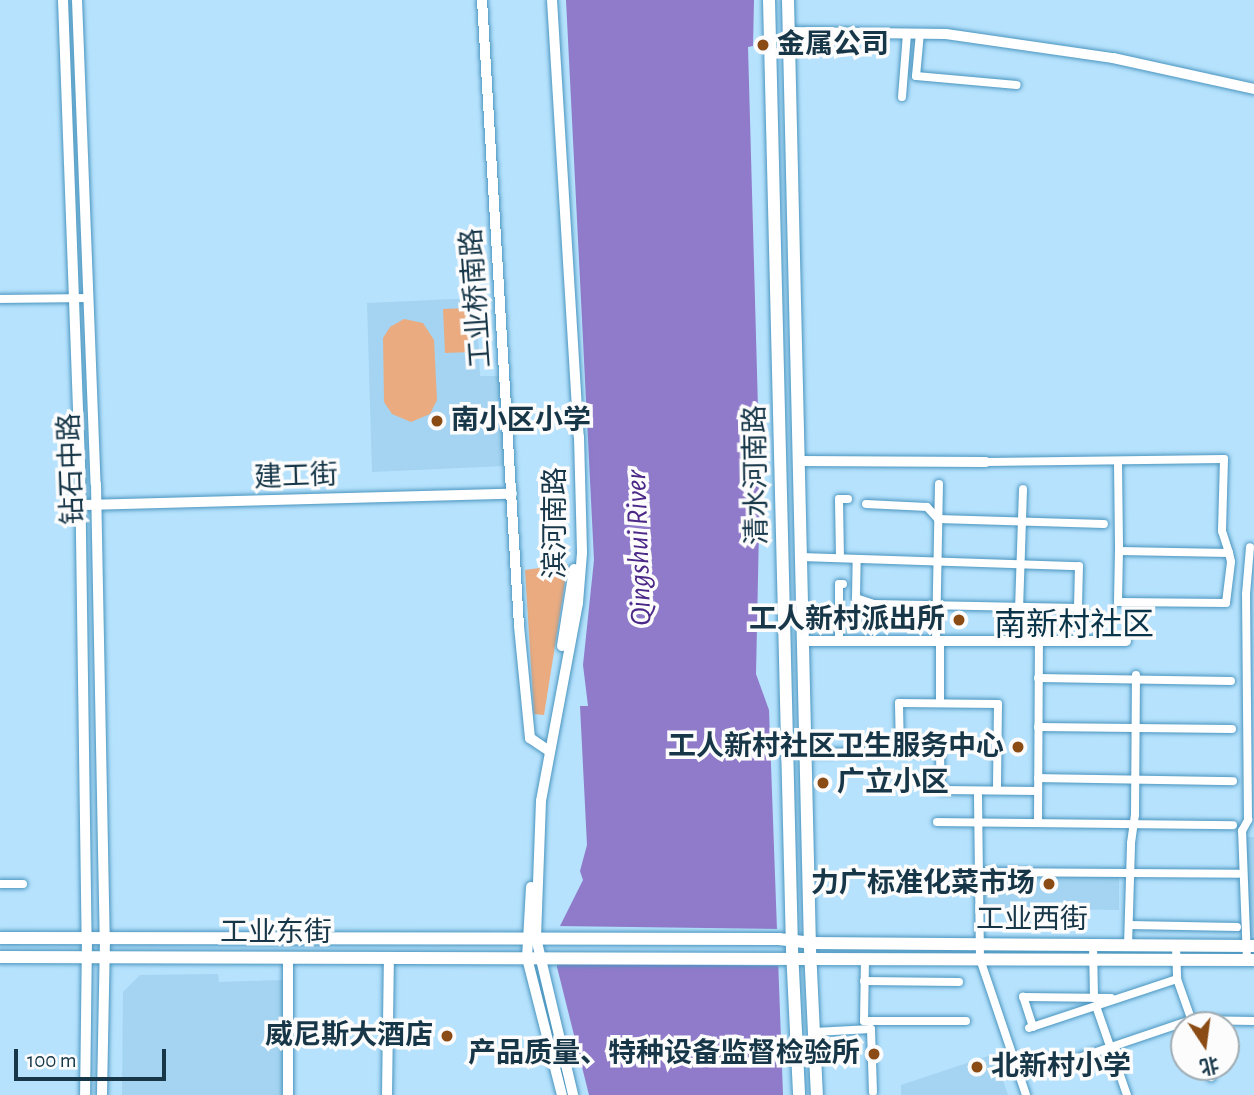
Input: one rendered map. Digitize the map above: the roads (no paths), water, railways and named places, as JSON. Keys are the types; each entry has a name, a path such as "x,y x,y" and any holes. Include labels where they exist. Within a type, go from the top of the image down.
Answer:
{"main road":[{"name":"钻石中路","path":"63,0 81,505 87,938 85,1095"},
{"name":"钻石中路","path":"76,0 96,505 104,937 102,1095"},
{"name":"滨河南路","path":"540,959 532,938 545,749 575,556 572,443 546,0"},
{"name":"滨河南路","path":"545,749 578,603 582,553 579,437 552,0"},
{"name":"清水河南路","path":"769,0 791,927 786,936 788,943"},
{"name":"清水河南路","path":"788,0 810,950 817,1095"},
{"path":"809,912 821,934 841,943"},
{"name":"工业东街","path":"0,937 551,938 788,943 810,950"},
{"path":"788,943 793,972 799,1095"},
{"name":"工业西街","path":"810,950 841,943 1250,946"},
{"name":"工业东街","path":"0,957 779,959 810,950"},
{"name":"工业西街","path":"810,950 843,959 1250,960"},
{"path":"540,959 561,1095"},
{"path":"540,959 573,1095"},
{"path":"779,959 793,972"},
{"path":"811,981 823,965 843,959"}],"street":[{"name":"工业桥南路","path":"482,0 512,494 530,738 545,749"},
{"path":"788,32 946,34 1113,58 1254,89"},
{"path":"902,97 907,33"},
{"path":"920,33 916,76 1017,85"},
{"path":"0,299 88,298"},
{"path":"799,461 1118,463 1224,459 1222,531 1231,562 1226,603 1118,602 1118,463"},
{"path":"939,484 937,606 940,704"},
{"path":"1018,640 1023,489"},
{"name":"建工街","path":"81,505 512,494"},
{"path":"840,558 839,499 848,499"},
{"path":"866,505 927,507 938,519 1104,524"},
{"path":"1250,547 1251,820 1242,831 1250,960"},
{"path":"1119,551 1229,553"},
{"path":"801,557 1079,566 1078,608 874,604 856,598 858,559"},
{"path":"839,641 839,584 843,584"},
{"path":"1038,822 1039,640"},
{"path":"804,641 1126,640"},
{"path":"1038,678 1135,677 1231,681"},
{"path":"1128,946 1134,824 1135,677"},
{"path":"900,752 899,703 998,704 997,790"},
{"path":"1038,727 1232,729"},
{"path":"806,753 940,751 941,790 1038,791"},
{"path":"1038,778 1233,781"},
{"path":"978,796 980,960 1026,1095"},
{"path":"937,822 1233,825"},
{"path":"979,872 1238,874"},
{"path":"0,884 23,884"},
{"path":"1129,925 1237,927"},
{"path":"1093,945 1095,1002 1127,1095"},
{"path":"1176,946 1177,979 1188,1011"},
{"path":"288,958 288,1095"},
{"path":"387,1095 389,958"},
{"path":"864,959 864,1021 966,1021"},
{"path":"1095,1002 1031,1027 1023,997 1095,1002 1118,999 1177,979"},
{"path":"864,981 959,982"},
{"path":"814,1032 871,1030 873,1092"},
{"path":"1043,1070 1170,1030"}],"water":[{"name":"Qingshui River","path":"566,0 754,0 753,46 748,47 760,481 756,674 769,710 783,1095 589,1095 557,967 558,930 583,880 580,871 587,845 580,706 588,706 583,665 594,560"}],"place":[{"name":"金属公司","path":"763,45"},
{"name":"南小区小学","path":"437,421"},
{"name":"工人新村派出所","path":"959,620"},
{"name":"工人新村社区卫生服务中心","path":"1018,747"},
{"name":"广立小区","path":"823,783"},
{"name":"力广标准化菜市场","path":"1049,884"},
{"name":"威尼斯大酒店","path":"447,1036"},
{"name":"产品质量、特种设备监督检验所","path":"874,1054"},
{"name":"北新村小学","path":"977,1067"}],"district":[{"name":"南新村社区","path":"1074,625"}]}
